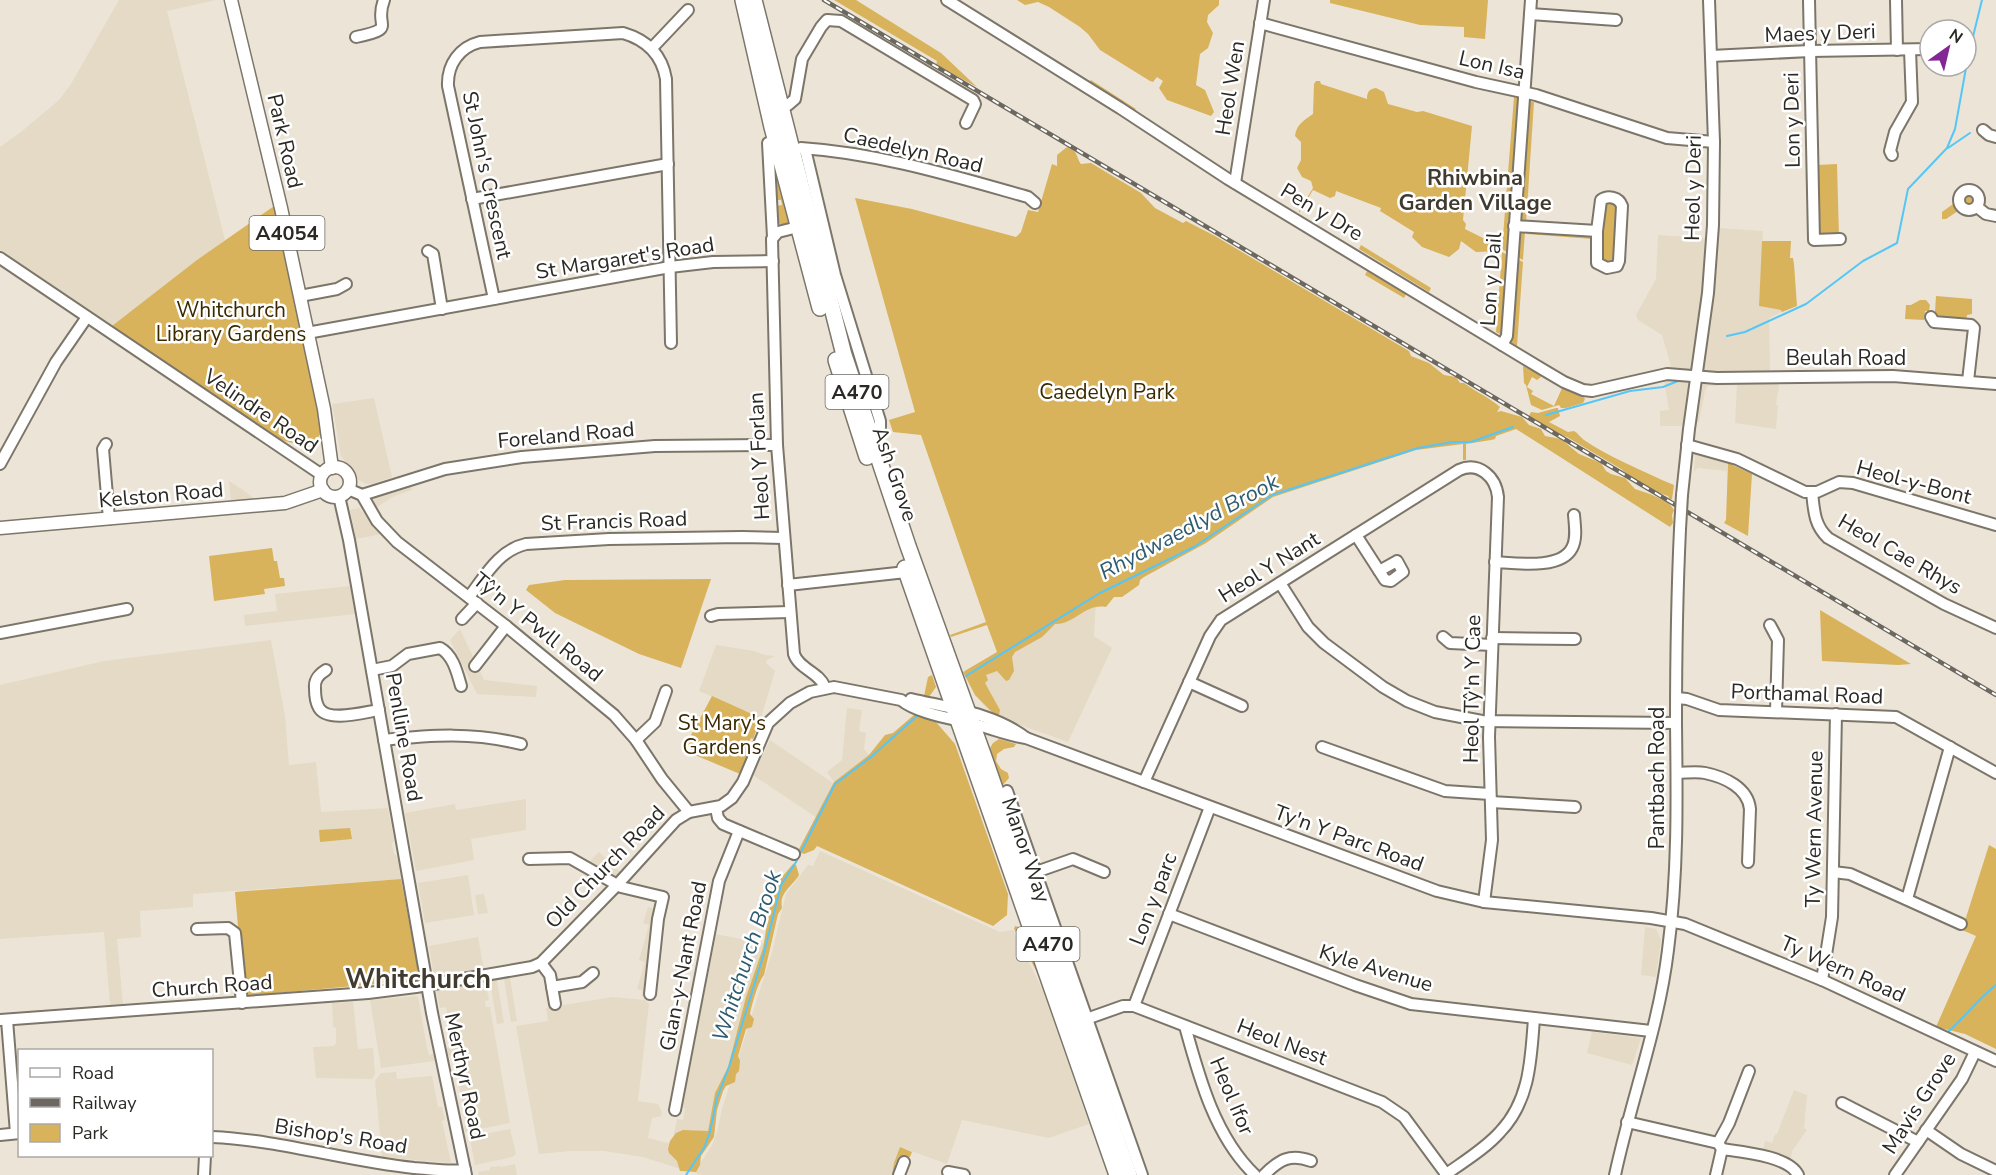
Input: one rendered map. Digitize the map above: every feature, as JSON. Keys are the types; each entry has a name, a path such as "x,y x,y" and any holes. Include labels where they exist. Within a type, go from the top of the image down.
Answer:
{"highway":[{"name":"A470","path":"742,0 775,109"},
{"name":"A470","path":"754,0 775,109"},
{"name":"Ash Grove","path":"775,109 831,308 963,717"},
{"name":"Ash Grove","path":"786,148 798,227 842,381 906,572 963,717"},
{"name":"Manor Way","path":"963,717 1081,1021 1129,1175"},
{"name":"Manor Way","path":"963,717 1117,1175"}],"main road":[{"name":"Park Road","path":"231,0 281,208 326,417 327,471"},
{"path":"342,469 346,472 350,481 344,492 331,496 323,490 320,481 327,471 342,469"},
{"name":"Kelston Road","path":"0,528 285,503 323,490"}],"street":[{"path":"356,37 381,30 383,24 381,10 384,0"},
{"name":"Pen y Dre","path":"947,0 1111,102 1235,183 1557,378 1588,391 1660,374 1695,376"},
{"name":"Heol Wen","path":"1235,183 1264,0"},
{"name":"Lon y Dail","path":"1503,345 1507,336 1531,0"},
{"name":"Heol y Deri","path":"1695,376 1709,286 1713,225 1714,142 1709,0"},
{"name":"Lon y Deri","path":"1809,0 1814,240 1840,239"},
{"path":"1896,0 1897,50"},
{"path":"671,343 666,80 662,64 652,48 688,10"},
{"path":"1530,14 1616,20"},
{"path":"775,109 795,99 804,54 820,27 831,19 841,21 973,100 975,104 966,123"},
{"name":"Lon Isa","path":"1260,23 1524,93 1667,138 1714,142"},
{"name":"St John's Crescent","path":"494,299 448,86 451,66 460,52 480,42 616,33 638,39 652,48"},
{"path":"1892,155 1890,151 1892,141 1912,102 1911,50"},
{"name":"Maes y Deri","path":"1711,56 1810,51 1918,50"},
{"path":"1983,130 1996,137"},
{"name":"Caedelyn Road","path":"786,148 822,150 915,166 1028,198 1035,203"},
{"name":"Heol Y Forlan","path":"786,148 773,237 777,445 795,658 821,678 825,687"},
{"path":"472,199 668,164"},
{"path":"1608,197 1619,199 1622,206 1617,266 1607,268 1596,263 1598,231 1601,200 1608,197"},
{"path":"1977,207 1986,214 1996,216"},
{"path":"1514,226 1598,231"},
{"path":"773,237 778,231 798,227"},
{"path":"428,251 433,254 442,309"},
{"name":"St Margaret's Road","path":"307,333 670,267 713,262 773,261"},
{"name":"Velindre Road","path":"2,263 13,266 327,471"},
{"path":"300,296 337,289 346,284"},
{"path":"0,464 56,362 87,316"},
{"path":"1931,316 1934,322 1971,325 1974,328 1968,381"},
{"name":"Beulah Road","path":"1695,376 1717,378 1893,376 1996,384"},
{"name":"Pantbach Road","path":"1615,1175 1665,970 1670,921 1676,857 1676,616 1682,495 1695,376"},
{"path":"106,444 103,449 109,519"},
{"name":"Foreland Road","path":"362,495 445,469 522,457 655,447 777,445"},
{"path":"1687,445 1737,459 1800,491 1812,492"},
{"name":"Heol Y Nant","path":"1144,782 1217,624 1464,468 1476,468 1492,477"},
{"name":"Heol Tŷ'n Y Cae","path":"1484,902 1492,840 1489,722 1498,497 1492,477"},
{"name":"Heol-y-Bont","path":"1812,492 1839,482 1854,483 1996,525"},
{"path":"344,492 362,495"},
{"name":"Penlline Road","path":"344,492 349,540 427,985"},
{"name":"Heol Cae Rhys","path":"1812,492 1815,520 1828,538 1944,604 1996,628"},
{"name":"Tŷ'n Y Pwll Road","path":"362,495 377,521 388,533 601,703 636,740 662,779 689,812"},
{"path":"1495,562 1544,564 1567,554 1574,541 1574,515"},
{"path":"1356,535 1379,571"},
{"name":"St Francis Road","path":"462,618 504,553 525,544 609,539 784,538"},
{"path":"788,585 906,572"},
{"path":"1280,583 1302,619 1316,636 1383,687 1435,712 1466,720 1489,722 1676,723"},
{"path":"0,633 128,609"},
{"path":"711,616 790,612"},
{"path":"1770,625 1778,644 1776,711"},
{"path":"475,666 506,626"},
{"path":"1443,637 1450,643 1575,639"},
{"path":"372,670 392,666 408,654 440,648 445,650 455,668 461,686"},
{"path":"327,670 316,678 314,686 316,701 322,712 333,717 379,710"},
{"path":"1189,682 1242,706"},
{"path":"794,854 721,821 716,808 729,802 738,791 765,729 773,717 790,703 825,687 841,688 901,700 906,704 963,717"},
{"path":"636,740 655,722 666,691"},
{"name":"Porthamal Road","path":"1677,698 1719,710 1896,717 1996,773"},
{"name":"Ty Wern Avenue","path":"1822,980 1832,923 1836,714"},
{"name":"Ty'n Y Parc Road","path":"963,717 1015,730 1026,738 1419,885 1484,902 1670,921"},
{"path":"384,740 430,735 466,735 521,744"},
{"path":"1322,747 1445,791 1575,807"},
{"path":"1906,899 1950,747"},
{"path":"1677,773 1708,774 1733,784 1744,792 1750,809 1748,862"},
{"name":"Manor Way","path":"1007,791 1036,872 1081,1021 1142,1175"},
{"name":"Lon y parc","path":"1134,1006 1210,807"},
{"name":"Old Church Road","path":"541,963 674,822 689,812 716,808"},
{"name":"Glan-y-Nant Road","path":"675,1110 719,881 739,831"},
{"path":"530,859 570,858 617,885 663,897 658,918 650,994"},
{"path":"1036,872 1073,859 1104,872"},
{"path":"1833,872 1850,874 1961,924"},
{"name":"Kyle Avenue","path":"1169,914 1411,1004 1651,1031"},
{"name":"Ty Wern Road","path":"1670,921 1718,936 1822,980 1996,1061"},
{"path":"197,929 228,928 235,933 242,1003"},
{"path":"427,985 530,968 541,963 548,972 555,1004"},
{"path":"552,987 582,982 594,973"},
{"name":"Church Road","path":"4,1020 368,993 427,985"},
{"name":"Merthyr Road","path":"427,985 465,1172"},
{"path":"1081,1021 1123,1006 1134,1006"},
{"name":"Heol Nest","path":"1134,1006 1390,1106 1404,1118 1445,1174"},
{"path":"1445,1174 1494,1138 1516,1111 1527,1081 1534,1018"},
{"path":"0,1135 18,1133 4,1020"},
{"name":"Heol Ifor","path":"1185,1026 1216,1118 1231,1145 1255,1175"},
{"name":"Mavis Grove","path":"1894,1175 1962,1079 1975,1052"},
{"path":"1716,1175 1720,1146 1749,1071"},
{"path":"1842,1103 1918,1142"},
{"path":"1627,1122 1786,1163 1798,1175"},
{"path":"1926,1130 1961,1154 1996,1171"},
{"name":"Bishop's Road","path":"213,1137 241,1139 380,1164 465,1172"},
{"path":"204,1175 205,1157"},
{"path":"1264,1175 1285,1158 1302,1157 1311,1161"},
{"path":"899,1175 904,1162"},
{"path":"948,1172 964,1175"}],"shaded area":[{"path":"119,0 216,0 167,11 225,240 112,326 0,250 0,147 59,100 71,84"},
{"path":"1719,228 1763,231 1759,306 1782,310 1769,318 1770,370 1779,386 1776,429 1735,423 1737,385 1708,386 1699,422 1679,426 1660,426 1660,411 1669,410 1664,381 1671,366 1662,335 1638,320 1636,315 1656,279 1658,235 1704,238"},
{"path":"374,398 392,477 366,484 357,479 341,456 332,404"},
{"path":"1695,454 1728,463 1727,471 1697,468 1696,471 1694,470"},
{"path":"229,481 240,488 255,499 231,501"},
{"path":"410,485 412,490 392,497 376,508 373,500 375,497"},
{"path":"359,508 382,534 356,539 350,510"},
{"path":"350,586 355,614 245,626 244,615 277,611 275,594"},
{"path":"1096,599 1094,636 1112,648 1068,742 992,715 975,695 968,680 1061,619"},
{"path":"460,629 484,680 537,686 536,697 477,694 450,640"},
{"path":"271,640 285,716 289,765 316,762 321,812 388,808 394,841 392,844 394,854 397,856 401,879 193,894 193,907 140,911 141,937 117,939 123,1004 110,1005 104,932 0,939 0,685 104,661"},
{"path":"716,645 775,656 766,663 775,671 761,718 699,691"},
{"path":"847,708 862,710 859,731 866,733 864,749 869,755 834,782 827,772 842,760"},
{"path":"770,740 833,783 817,818 753,775"},
{"path":"526,799 526,830 471,839 474,860 416,871 405,813 455,804 456,810"},
{"path":"820,851 1000,932 1013,930 1043,991 1089,1124 1049,1138 962,1120 947,1164 900,1147 892,1175 702,1175 694,1173 712,1145 717,1132 722,1109 772,952 786,894 808,865 813,866"},
{"path":"599,852 620,872 616,877 590,861"},
{"path":"468,875 474,915 425,923 418,883"},
{"path":"484,894 488,913 478,914 475,895"},
{"path":"648,907 657,909 648,996 641,996 643,991 637,989 645,962 639,960 649,925 643,923"},
{"path":"1645,927 1656,929 1661,940 1656,977 1641,975"},
{"path":"716,934 765,944 728,1067 717,1089 708,1131 687,1171 643,1157 604,1151 539,1154 516,1026 548,1021 546,1008 612,997 645,1000 649,1004 638,1101 658,1104 662,1112 661,1116 652,1118 648,1138 672,1144 677,1119 683,1120 685,1108 682,1107"},
{"path":"478,937 484,970 434,977 429,946"},
{"path":"510,978 517,1021 511,1022 504,979"},
{"path":"497,980 504,1023 497,1024 490,981"},
{"path":"485,981 489,1000 485,1001 486,1007 490,1007 510,1123 465,1132 464,1126 466,1125 454,1055 448,1056 447,1048 453,1046 446,1007 440,1008 436,989"},
{"path":"416,996 429,1055 433,1054 435,1061 381,1068 370,1000"},
{"path":"353,1002 358,1049 373,1048 375,1074 372,1079 316,1078 313,1047 334,1046 336,1043 332,1003"},
{"path":"1592,1032 1641,1038 1632,1065 1587,1053"},
{"path":"396,1072 397,1079 432,1076 438,1107 442,1107 445,1120 442,1121 451,1163 382,1157 375,1081 381,1073"},
{"path":"1794,1090 1807,1095 1804,1128 1807,1130 1792,1151 1791,1159 1763,1151 1765,1141 1772,1143 1777,1134"},
{"path":"510,1129 516,1154 512,1157 475,1165 470,1139"},
{"path":"515,1164 517,1175 479,1175 478,1172 490,1170 490,1167"}],"green space":[{"path":"834,0 856,0 941,53 977,87 936,65 937,61"},
{"path":"1017,0 1219,0 1219,5 1208,15 1207,22 1213,33 1208,48 1200,54 1196,85 1205,90 1214,112 1211,116 1167,100 1159,88 1163,81 1157,77 1153,82 1150,81 1100,50 1080,27 1049,7 1038,2 1025,5"},
{"path":"1330,0 1488,0 1485,39 1464,37 1464,27 1420,25 1330,3"},
{"path":"1091,80 1136,109 1134,111 1089,83"},
{"path":"1316,81 1367,99 1369,91 1376,88 1384,92 1388,104 1417,112 1423,111 1472,126 1463,220 1466,224 1465,229 1499,246 1500,251 1476,252 1461,241 1459,249 1449,257 1422,247 1412,237 1414,232 1380,211 1381,208 1336,191 1335,196 1330,198 1313,190 1299,213 1313,188 1311,181 1302,177 1297,168 1301,160 1301,142 1295,136 1299,126 1313,114"},
{"path":"1514,97 1519,98 1508,253 1502,249"},
{"path":"1529,101 1534,102 1526,224 1520,221"},
{"name":"Caedelyn Park","path":"1067,147 1075,152 1081,164 1091,163 1141,193 1155,208 1215,236 1409,351 1411,356 1429,363 1444,375 1456,377 1460,383 1464,383 1500,407 1497,412 1522,417 1529,425 1541,429 1545,436 1561,439 1579,454 1601,463 1606,471 1625,478 1635,489 1669,503 1674,510 1673,523 1670,527 1516,429 1496,436 1495,439 1466,444 1466,460 1463,460 1463,444 1416,450 1273,497 1206,543 1144,577 1140,580 1139,585 1122,597 1114,597 1106,607 1092,608 1068,621 1055,624 1042,637 1015,652 1012,657 1014,671 1009,680 1006,681 997,671 986,675 988,680 985,683 1000,710 999,715 996,716 975,695 963,672 997,652 987,625 951,637 950,635 986,622 921,435 893,432 889,420 915,412 855,198 912,209 1016,237 1021,232 1028,210 1038,212 1052,164 1057,166 1057,155"},
{"path":"1837,164 1839,237 1819,237 1817,165"},
{"path":"775,169 789,224 785,226 776,222 775,206 782,205 781,200 775,200 773,170"},
{"path":"1968,193 1973,195 1975,200 1973,205 1968,207 1963,205 1961,200 1963,195"},
{"path":"1604,201 1618,203 1616,259 1611,265 1598,258"},
{"name":"Whitchurch Library Gardens","path":"277,204 323,427 316,439 298,444 278,438 112,326 197,260"},
{"path":"1953,204 1958,211 1942,219 1942,212"},
{"path":"1520,231 1525,231 1523,260 1517,257"},
{"path":"1527,231 1593,235 1592,239 1527,234"},
{"path":"1762,241 1791,241 1790,258 1793,258 1794,264 1797,306 1782,312 1759,306"},
{"path":"1361,245 1431,288 1429,292 1359,249"},
{"path":"1502,252 1508,255 1500,334 1496,332"},
{"path":"1517,259 1523,262 1517,346 1511,342"},
{"path":"1367,271 1406,294 1404,298 1365,275"},
{"path":"1936,296 1972,299 1972,314 1967,315 1966,320 1938,318 1935,312"},
{"path":"1926,300 1930,305 1929,311 1925,311 1924,320 1905,319 1906,305"},
{"path":"1523,366 1538,372 1541,377 1537,380 1532,377 1527,387 1533,391 1531,394 1554,406 1563,386 1582,395 1585,399 1583,403 1566,408 1561,408 1559,405 1542,410 1531,405 1524,383"},
{"path":"1556,408 1560,416 1549,422 1568,432 1574,431 1602,451 1674,485 1672,499 1644,488 1621,469 1529,416 1531,412 1538,413"},
{"path":"1728,463 1752,474 1748,536 1724,523"},
{"path":"272,548 274,561 277,561 280,578 284,578 285,586 264,589 265,594 214,601 209,556"},
{"path":"711,579 681,668 639,654 555,613 526,590 529,585 565,580"},
{"path":"1820,610 1911,664 1822,661"},
{"path":"932,675 936,687 929,697 924,696 928,677"},
{"name":"St Mary's Gardens","path":"712,696 761,718 753,739 751,738 748,744 751,746 740,774 683,750"},
{"path":"915,714 936,722 955,744 1008,894 1007,915 993,926 817,846 814,850 804,854 798,851 834,782 869,755 885,735 893,733"},
{"path":"999,739 1016,744 997,754 996,761 1001,769 1008,773 1009,778 1003,785 1000,784 995,773 997,770 990,748"},
{"path":"350,828 352,839 320,842 319,830"},
{"path":"1989,845 1996,849 1996,1049 1965,1034 1936,1027 1976,936 1962,930"},
{"path":"793,864 796,865 799,875 782,898 782,908 778,914 764,975 757,988 750,1014 754,1019 752,1027 746,1029 738,1056 739,1071 735,1082 726,1086 723,1091 717,1110 714,1137 701,1156 696,1172 680,1171 677,1161 669,1153 670,1141 676,1133 683,1130 708,1131 715,1093 728,1067 746,997 763,948 772,895 781,878"},
{"path":"401,879 417,963 417,972 410,981 244,996 235,892"},
{"path":"1015,926 1024,932 1039,976 1014,929"},
{"path":"900,1147 912,1152 910,1157 899,1156 894,1175 892,1175 894,1163"}],"waterway":[{"name":"Rhydwaedlyd Brook","path":"1727,336 1745,332 1806,304 1863,261 1897,243 1908,189 1947,148 1955,129 1968,57 1982,0"},
{"name":"Rhydwaedlyd Brook","path":"1948,148 1970,133"},
{"name":"Rhydwaedlyd Brook","path":"1546,415 1630,391 1663,387 1678,381"},
{"name":"Rhydwaedlyd Brook","path":"966,676 1100,593 1194,547 1272,495 1418,448 1453,442 1471,442 1513,427"},
{"name":"Whitchurch Brook","path":"686,1175 704,1148 710,1132 717,1098 729,1067 764,953 781,885 796,862 835,784 871,757 918,715"},
{"path":"1949,1031 1996,985"}],"railway":[{"path":"824,0 1996,695"}],"district":[{"name":"Rhiwbina Garden Village","path":"1475,190"},
{"name":"Whitchurch","path":"418,979"}]}
